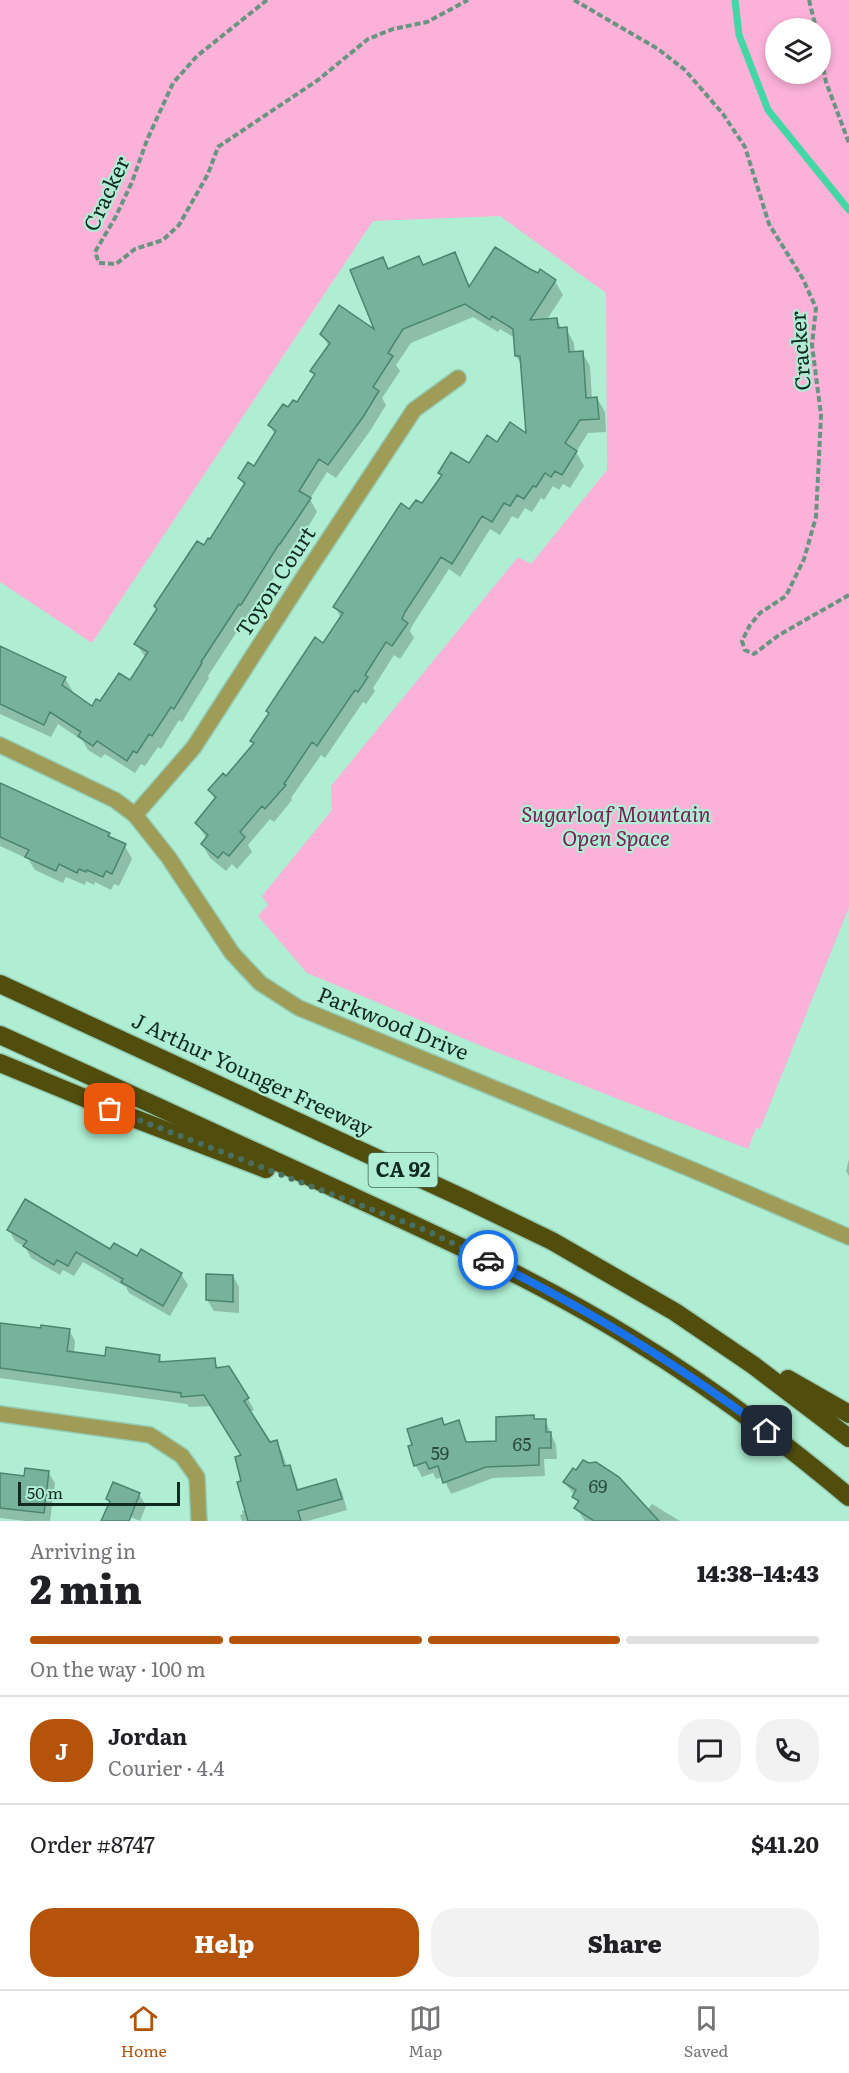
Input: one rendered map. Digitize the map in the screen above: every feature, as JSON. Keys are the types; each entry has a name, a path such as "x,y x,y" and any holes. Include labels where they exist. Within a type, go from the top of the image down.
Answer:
{"highway":[{"path":"0,974 82,1022"},
{"name":"J Arthur Younger Freeway","path":"0,984 510,1220 634,1287 714,1338 792,1393 849,1438"},
{"name":"CA 92","path":"0,1035 425,1230 530,1281 632,1338 710,1390 785,1445 849,1497"},
{"path":"0,1063 138,1120 425,1230"},
{"path":"714,1338 849,1414"},
{"path":"785,1445 849,1510"}],"street":[{"name":"Toyon Court","path":"135,815 195,747 305,574 414,410 458,378"},
{"name":"Parkwood Drive","path":"0,745 115,800 135,815 169,858 232,953 260,983 299,1008 693,1170 849,1237"},
{"path":"0,1414 150,1435 182,1456 197,1477 199,1521"}],"path":[{"name":"Cracker","path":"267,0 197,56 173,83 127,191 95,252 99,263 116,264 135,249 163,240 179,225 208,174 218,147 318,80 368,39 393,28 427,21 468,0"},
{"name":"Cracker","path":"574,0 658,48 685,70 723,114 745,147 769,225 803,279 816,308 812,345 821,415 816,518 804,559 786,596 760,613 750,625 742,641 745,650 754,654 779,635 849,595"},
{"path":"809,0 814,18"},
{"path":"827,84 849,143"}],"green space":[{"name":"Sugarloaf Mountain Open Space","path":"0,0 849,0 849,907 760,1129 756,1128 748,1149 496,1052 307,973 258,916 268,905 262,896 332,810 331,786 518,557 531,564 607,470 606,293 500,216 373,221 92,643 0,582"}],"building":[{"path":"495,247 530,269 538,273 540,269 556,280 530,320 557,318 558,328 567,327 569,352 583,351 586,398 597,397 599,419 580,420 565,443 577,451 562,475 555,471 551,477 545,473 524,499 517,495 510,506 504,503 492,522 482,516 452,564 441,557 405,612 402,619 408,623 392,646 386,642 365,675 368,677 358,692 355,690 317,746 312,742 284,784 286,785 265,809 262,806 240,832 245,837 229,856 223,852 218,858 201,844 208,835 195,823 216,797 208,790 223,773 226,776 254,743 250,741 269,713 266,711 315,637 323,643 343,613 333,607 401,503 409,509 416,500 422,503 442,475 438,473 451,452 469,463 487,435 497,442 510,422 526,433 520,356 515,356 513,329 492,316 490,320 465,304 403,329 388,353 393,356 373,387 379,391 363,417 328,465 319,459 299,491 311,498 201,662 174,709 171,707 152,736 149,734 137,753 133,751 127,761 97,741 93,746 78,736 81,732 50,712 44,725 0,704 0,646 66,677 62,685 92,706 96,699 100,701 119,673 130,680 148,652 134,644 157,609 154,606 197,541 204,545 208,538 210,539 245,483 238,478 248,462 254,466 276,431 268,425 283,404 288,407 293,400 297,402 315,374 310,371 330,343 320,334 339,305 374,329 350,270 383,257 388,269 419,256 423,265 455,252 469,287"},
{"path":"0,783 110,833 108,836 126,844 112,874 106,871 103,877 79,869 77,873 59,864 56,871 25,857 29,850 0,837"},
{"path":"25,1199 110,1249 114,1243 137,1256 141,1249 182,1273 163,1306 121,1282 123,1279 76,1252 68,1266 57,1260 54,1265 23,1246 27,1241 7,1230"},
{"path":"206,1274 233,1275 233,1302 206,1300"},
{"path":"0,1323 70,1329 67,1351 105,1356 106,1347 160,1355 159,1362 215,1358 216,1368 229,1366 249,1398 244,1401 270,1442 277,1440 284,1466 290,1465 297,1490 336,1479 342,1499 298,1511 301,1521 248,1521 237,1482 241,1481 235,1457 241,1455 204,1395 181,1397 181,1393 0,1368"},
{"path":"534,1415 534,1419 546,1419 546,1432 551,1432 551,1448 539,1448 539,1465 486,1467 443,1483 438,1466 429,1469 426,1462 414,1466 408,1446 412,1445 407,1429 442,1418 444,1425 459,1420 466,1442 496,1441 496,1417"},
{"path":"583,1460 589,1463 596,1462 619,1477 659,1521 594,1521 574,1508 579,1501 572,1497 576,1490 563,1482 573,1468 576,1470"},
{"path":"25,1468 49,1471 44,1513 0,1508 0,1473 24,1476"},
{"path":"113,1482 140,1493 129,1521 101,1521 110,1501 106,1499"}],"waterway":[{"path":"735,0 739,35 768,110 849,210"}],"way so far":[{"path":"110,1109 425,1230 488,1260"}],"route":[{"path":"488,1260 551,1292 632,1338 767,1431"}]}
